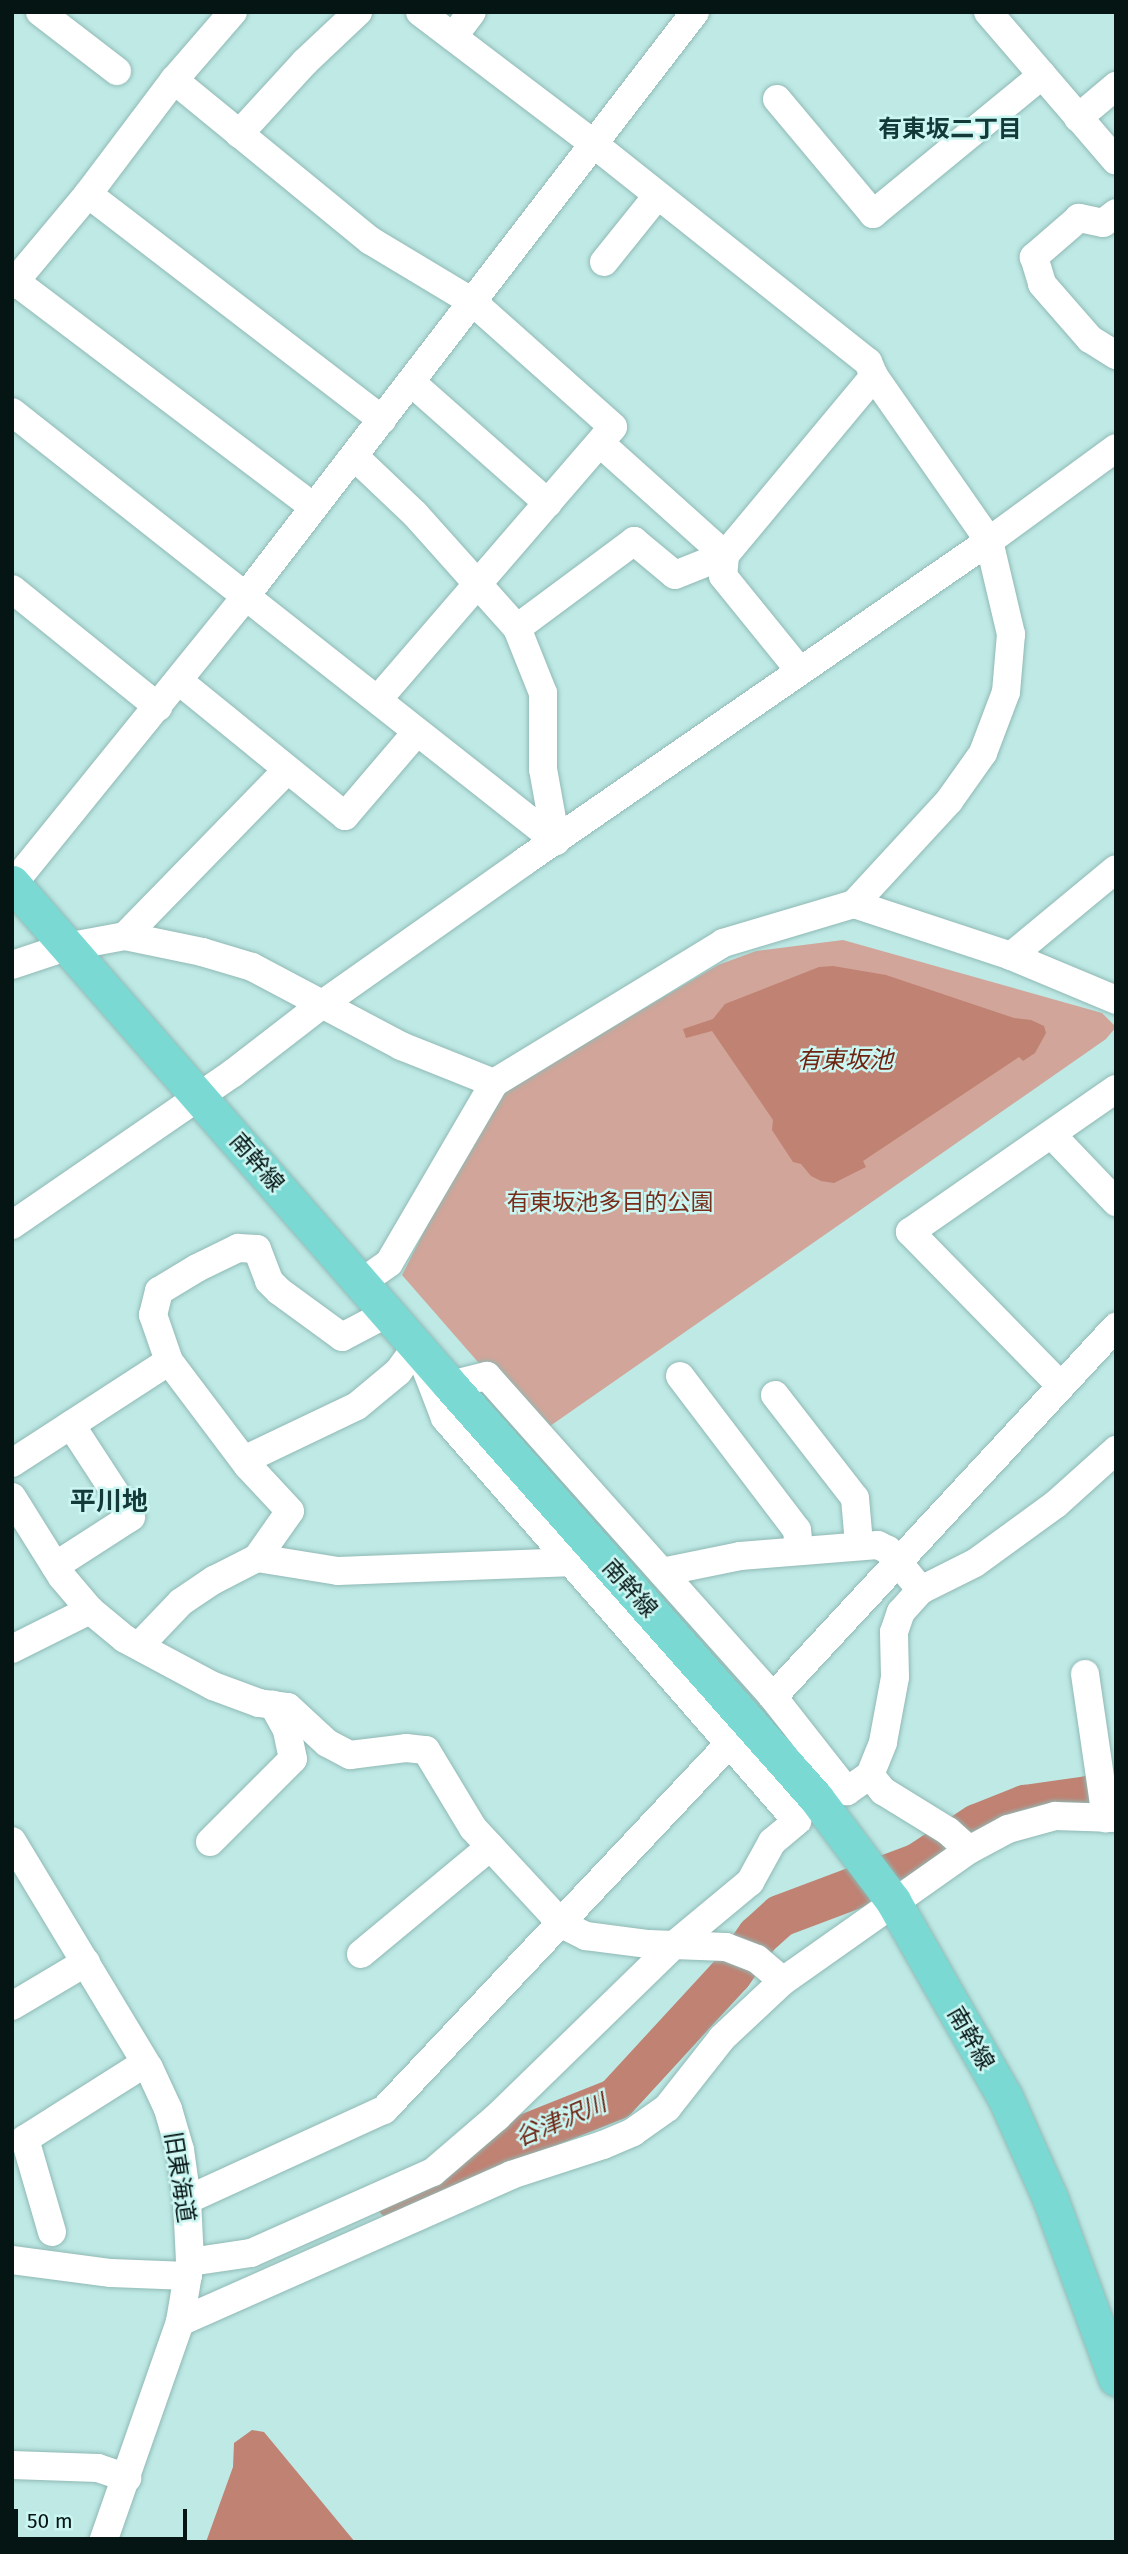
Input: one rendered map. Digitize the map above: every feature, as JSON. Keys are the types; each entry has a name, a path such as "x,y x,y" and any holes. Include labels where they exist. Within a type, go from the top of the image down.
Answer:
{"main road":[{"name":"南幹線","path":"13,884 450,1385 816,1798 893,1901 1005,2097 1050,2198 1116,2378"}],"street":[{"path":"40,12 75,22 117,71"},
{"path":"233,12 174,80 88,194 13,282 314,507"},
{"path":"239,134 305,62 358,12"},
{"path":"362,1282 389,1263 494,1083 723,943 854,904 949,801 983,753 1006,692 1011,634 989,541 874,376 868,362 595,145 420,12"},
{"path":"453,37 472,12"},
{"path":"13,884 245,597 474,303 695,12"},
{"path":"995,15 1116,161"},
{"path":"777,99 873,214 1042,75"},
{"path":"174,80 371,241 474,303 613,427 378,699"},
{"path":"1078,118 1116,86"},
{"path":"88,194 382,420"},
{"path":"604,262 657,196"},
{"path":"1116,213 1103,223 1079,218 1034,257 1042,284 1090,339 1116,355"},
{"path":"517,628 634,541 675,575 725,555 874,376"},
{"path":"411,382 548,503"},
{"path":"12,412 149,517 245,597 556,841"},
{"path":"600,443 725,555"},
{"path":"12,1225 233,1073 321,1005 989,541 1116,448"},
{"path":"354,456 415,514 517,628 543,693 544,769 556,841"},
{"path":"725,555 723,576 800,671"},
{"path":"12,589 158,707"},
{"path":"179,681 345,816 416,733"},
{"path":"125,936 287,770"},
{"path":"1012,956 1116,869"},
{"path":"854,904 1012,956 1116,1000"},
{"path":"12,965 66,947 125,936 202,952 252,967 401,1046 494,1083"},
{"path":"1061,1386 910,1231 1116,1089"},
{"path":"1052,1135 1116,1202"},
{"path":"139,1646 181,1602 214,1580 257,1558 290,1511 244,1460 169,1361 153,1315 159,1291 197,1268 239,1248 257,1249 269,1281 279,1292 342,1337 388,1313"},
{"path":"773,1697 1116,1327"},
{"path":"244,1460 357,1406 398,1371 417,1346"},
{"path":"12,2260 111,2273 189,2269 251,2253 331,2216 401,2189 433,2172 497,2117 674,1945 750,1882 772,1842 797,1821 444,1418 417,1346"},
{"path":"12,1463 169,1361"},
{"path":"450,1385 487,1376 773,1697 847,1791 870,1775 883,1742 895,1677 894,1632 901,1612 921,1590 975,1563 1056,1504 1116,1450"},
{"path":"680,1376 797,1530 799,1549"},
{"path":"775,1395 855,1498 859,1544"},
{"path":"55,1566 131,1517 71,1425"},
{"path":"12,1497 55,1566 90,1610 139,1646 213,1686 273,1705 288,1707 327,1744 350,1755 406,1748 426,1750 473,1828 562,1924 586,1936 726,1947 757,1959 783,1982"},
{"path":"662,1572 740,1556 859,1544 878,1545 888,1550 921,1590"},
{"path":"257,1558 338,1571 568,1562"},
{"path":"12,1649 90,1610"},
{"path":"180,2322 510,2175 603,2146 633,2133 667,2108 722,2038 783,1982 893,1901 969,1850 1008,1829 1055,1816 1111,1818 1085,1674"},
{"path":"210,1842 293,1759 287,1730 273,1705"},
{"path":"187,2200 384,2110 424,2070 454,2032 562,1924 730,1743"},
{"path":"870,1775 883,1791 948,1830 969,1850"},
{"name":"旧東海道","path":"12,1841 145,2063 168,2109 180,2150 187,2200 189,2269 180,2322 103,2542"},
{"path":"361,1954 491,1847"},
{"path":"12,2006 86,1962"},
{"path":"52,2232 25,2139 145,2063"},
{"path":"12,2465 98,2468 127,2477"}],"green space":[{"name":"有東坂池多目的公園","path":"843,940 1102,1013 1116,1027 1106,1039 540,1433 402,1275 492,1098 718,965 756,951"}],"water":[{"name":"有東坂池","path":"833,966 886,975 1014,1018 1031,1020 1044,1026 1046,1033 1035,1053 1023,1061 1019,1057 863,1161 866,1167 834,1183 821,1181 811,1176 801,1164 793,1162 772,1130 773,1120 712,1031 686,1038 683,1029 713,1019 725,1004 819,967"},
{"path":"252,2430 264,2432 355,2542 206,2542 233,2467 234,2443"}],"waterway":[{"name":"谷津沢川","path":"397,2200 461,2172 513,2140 616,2099 731,1974 758,1936 780,1916 918,1864 977,1825 1025,1806 1088,1797 1116,1800"}],"district":[{"name":"有東坂二丁目","path":"950,130"},
{"name":"平川地","path":"109,1502"}]}
